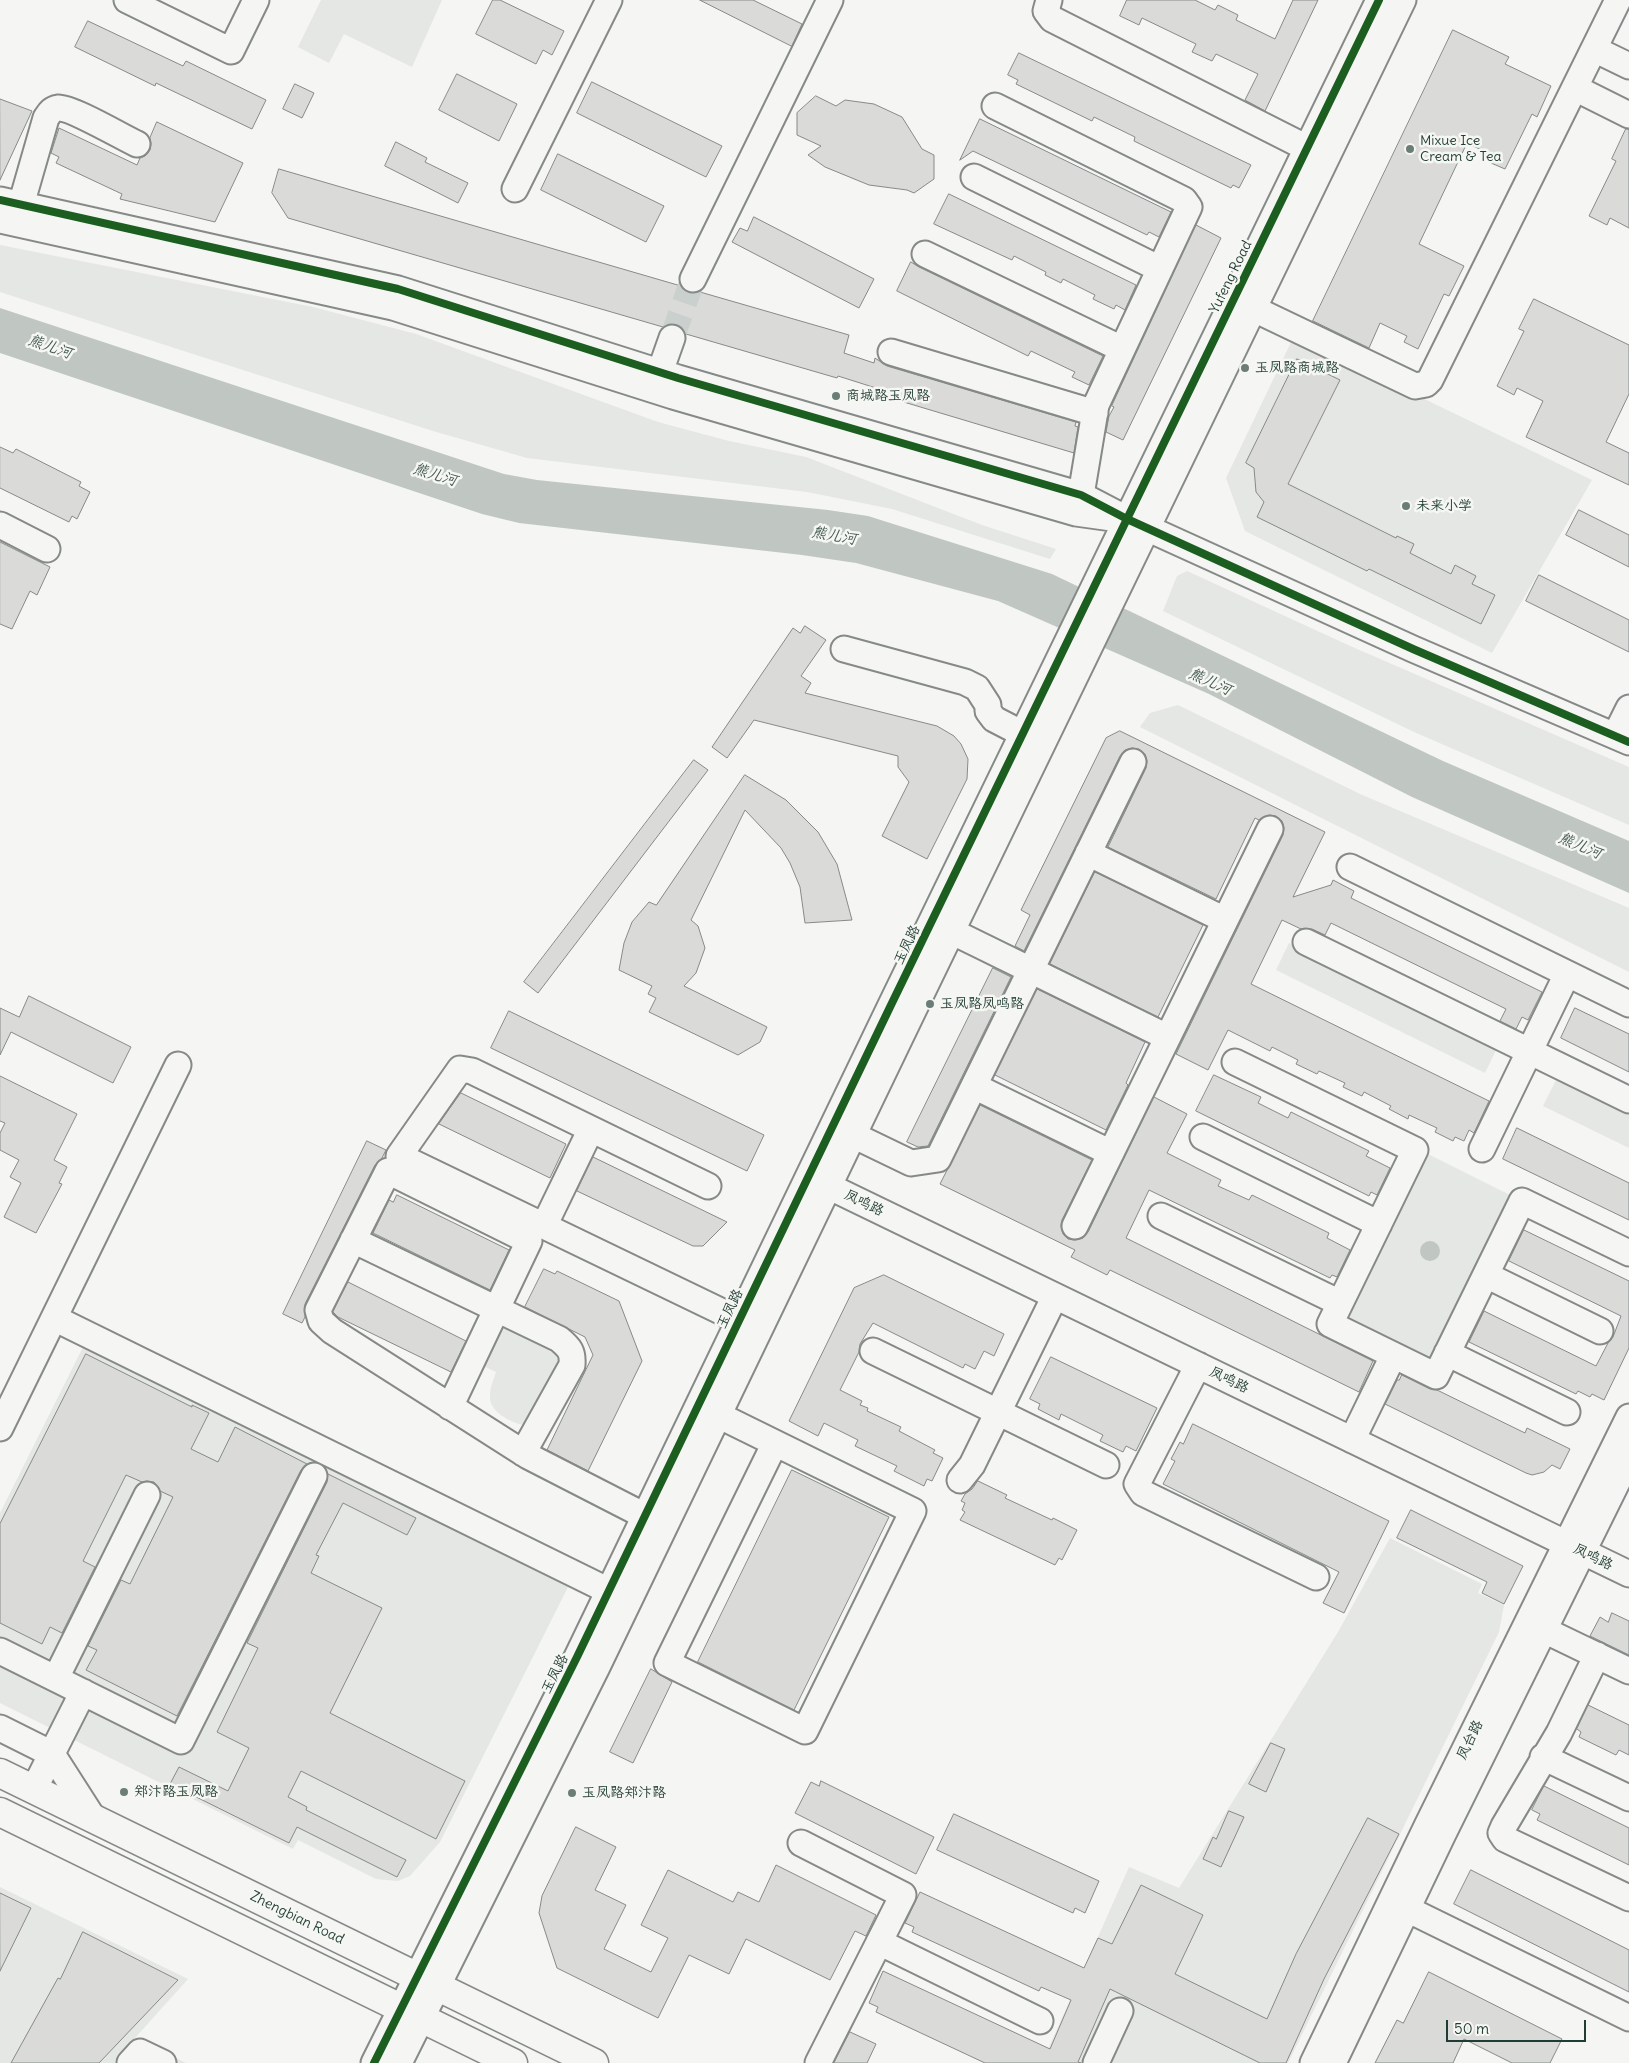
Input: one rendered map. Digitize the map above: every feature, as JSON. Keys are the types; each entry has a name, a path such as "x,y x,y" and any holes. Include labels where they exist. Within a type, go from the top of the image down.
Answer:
{"main road":[{"name":"Zhengbian Road","path":"0,1773 594,2063"},
{"path":"0,1812 513,2063"}],"street":[{"path":"126,0 231,51 256,0"},
{"path":"515,189 609,0"},
{"path":"693,278 830,0"},
{"path":"1049,0 1046,11 1052,19 1307,148"},
{"name":"Yufeng Road","path":"1116,568 1307,148 1379,0"},
{"name":"Yufeng Road","path":"1137,524 1254,309 1404,0"},
{"path":"1254,309 1415,386 1426,384 1430,380 1620,0 1629,4"},
{"path":"1594,49 1629,66"},
{"path":"1575,88 1629,115"},
{"path":"995,106 1184,200 1189,207 1096,404 1081,495"},
{"path":"137,144 70,111 58,108 50,111 11,203 398,289 660,372 1081,495 1137,524 1413,649 1622,739 1629,708"},
{"path":"974,176 1160,269"},
{"path":"0,220 393,307 673,396 1066,511 1137,524"},
{"path":"925,254 1122,349"},
{"path":"660,372 672,338"},
{"path":"891,352 1095,413"},
{"path":"0,525 47,548"},
{"name":"玉凤路","path":"427,1982 597,1667 951,931 1068,665 1116,568"},
{"path":"844,649 966,682 977,688 988,704 988,711 994,719 1023,734"},
{"name":"玉凤路","path":"399,2063 412,2013 609,1591 1023,734 1068,665"},
{"path":"853,1135 911,1163 938,1159 1133,762"},
{"path":"1074,1226 1270,829"},
{"path":"1088,854 1225,920"},
{"path":"1350,867 1629,1004"},
{"path":"951,931 1167,1037"},
{"path":"1306,942 1629,1100"},
{"path":"1482,1148 1567,974"},
{"path":"1234,1062 1415,1150 1330,1324 1394,1356 1436,1376 1522,1200 1629,1253"},
{"path":"0,1428 178,1065"},
{"path":"708,1186 472,1071 460,1069 399,1156 739,1320"},
{"path":"974,1086 1111,1153"},
{"path":"544,1226 591,1129"},
{"path":"1203,1137 1379,1224"},
{"path":"450,1407 529,1241 388,1171 318,1310 321,1321 332,1331 450,1407 522,1453 645,1516"},
{"name":"凤鸣路","path":"828,1186 1629,1574"},
{"path":"1161,1216 1340,1303"},
{"path":"353,1240 559,1339 570,1348 572,1366 522,1453"},
{"path":"1486,1275 1600,1331"},
{"path":"960,1480 972,1466 1055,1296"},
{"path":"54,1318 609,1591"},
{"path":"873,1351 1106,1465"},
{"path":"1447,1353 1567,1412"},
{"path":"1352,1440 1394,1356"},
{"path":"1198,1365 1137,1484 1143,1493 1316,1578"},
{"path":"718,1415 775,1443 913,1511 805,1731 667,1662 775,1443"},
{"name":"凤台路","path":"1333,2063 1544,1630 1574,1548 1629,1417"},
{"name":"凤台路","path":"1313,2063 1427,1826 1574,1548 1629,1458"},
{"path":"0,1650 181,1742 314,1476"},
{"path":"56,1678 148,1495"},
{"path":"1544,1630 1629,1671"},
{"path":"1597,1656 1559,1733 1543,1757 1501,1833 1505,1839 1629,1898"},
{"path":"34,1789 82,1692"},
{"path":"0,1728 52,1754 93,1818"},
{"path":"1543,1757 1629,1798"},
{"path":"801,1843 903,1895 818,2063"},
{"path":"1407,1909 1629,2018"},
{"path":"879,1942 1040,2021"},
{"path":"1096,2063 1120,2011"},
{"name":"玉凤路","path":"374,2063 412,2013"},
{"path":"130,2063 140,2052 163,2063"}],"shaded area":[{"path":"321,0 442,0 412,67 344,34 329,63 298,47"},
{"path":"0,245 313,307 416,334 658,422 729,441 806,457 982,525 1056,549 1050,559 892,509 807,492 527,458 433,431 0,292"},
{"name":"未来小学","path":"1294,336 1592,480 1492,653 1245,531 1226,478"},
{"path":"1187,571 1348,645 1629,767 1629,825 1414,732 1163,611 1177,576"},
{"path":"1178,705 1360,794 1629,908 1629,972 1140,727 1150,713"},
{"path":"1289,943 1498,1046 1485,1073 1276,970"},
{"path":"1559,1074 1629,1108 1629,1148 1543,1106"},
{"path":"1422,1151 1514,1197 1430,1363 1338,1316"},
{"path":"504,1325 548,1343 560,1357 560,1364 530,1419 523,1425 501,1415 492,1406 490,1392 496,1372 479,1364 495,1330"},
{"path":"84,1345 568,1587 440,1842 410,1876 398,1881 376,1879 298,1840 293,1849 0,1703 0,1513"},
{"path":"1390,1538 1482,1584 1478,1593 1504,1605 1499,1632 1288,2063 1042,2063 1129,1867 1179,1888 1338,1632"},
{"path":"1421,1569 1431,1570 1450,1575 1468,1584 1482,1598 1487,1608 1489,1647 1405,1799 1372,1814 1358,1816 1339,1811 1318,1798 1303,1779 1296,1749 1296,1739 1380,1587 1397,1574","holes":["1426,1588 1449,1594 1464,1608 1471,1627 1468,1650 1400,1775 1385,1788 1370,1795 1354,1795 1339,1791 1328,1781 1320,1768 1318,1751 1322,1732 1390,1608 1405,1594"]},
{"path":"0,1887 188,1979 135,2038 186,2063 0,2063"}],"water":[{"name":"熊儿河","path":"0,308 504,474 537,480 828,510 868,516 1052,574 1443,761 1629,841 1629,893 1412,797 1209,694 998,601 856,563 802,555 519,523 482,514 0,353"},
{"path":"1430,1241 1437,1244 1440,1251 1437,1258 1430,1261 1423,1258 1420,1251 1423,1244"}],"building":[{"path":"493,0 500,0 564,31 552,55 543,50 536,64 476,34"},
{"path":"700,0 753,0 802,24 792,46"},
{"path":"1127,0 1195,0 1215,10 1218,5 1238,15 1236,20 1275,39 1293,0 1318,0 1265,111 1245,100 1258,74 1216,54 1212,61 1192,52 1196,44 1142,18 1139,25 1120,16"},
{"path":"88,21 183,66 186,61 266,100 252,129 156,83 155,86 75,47"},
{"path":"1453,30 1509,57 1505,64 1551,86 1537,117 1532,114 1505,169 1491,163 1494,156 1467,143 1419,244 1464,266 1449,296 1444,294 1418,349 1404,342 1407,336 1380,323 1369,348 1313,321"},
{"path":"1019,53 1251,165 1239,188 1233,185 1231,188 1134,141 1135,137 1094,117 1092,121 1016,84 1018,80 1008,75"},
{"path":"457,74 517,104 499,141 439,110"},
{"path":"592,82 722,146 706,177 577,113"},
{"path":"295,84 314,93 302,118 283,109"},
{"path":"816,96 836,106 845,100 874,104 902,117 922,149 934,155 934,179 914,193 907,190 869,185 825,167 808,155 821,146 797,135 797,113"},
{"path":"0,99 32,111 0,180"},
{"path":"980,119 1171,212 1159,237 1149,232 1147,235 973,151 960,160"},
{"path":"157,122 243,163 215,222 120,199 122,194 56,163 59,157 51,153 59,128 137,165 140,158 145,156 150,150 150,138"},
{"path":"1626,129 1629,129 1629,228 1610,218 1607,225 1589,216 1616,161 1612,159"},
{"path":"396,142 427,158 425,162 468,183 458,203 385,166"},
{"path":"558,154 664,206 646,242 541,190"},
{"path":"279,169 681,286 687,292 700,292 849,335 844,353 874,363 875,358 887,366 1076,422 1075,426 1078,427 1074,453 897,400 898,395 838,376 837,378 686,334 683,328 676,324 669,324 663,327 288,218 272,193"},
{"path":"949,194 1136,285 1125,310 1116,305 1114,309 1093,299 1095,295 1063,279 1061,283 1045,275 1046,272 1014,256 1012,260 934,224"},
{"path":"754,217 874,279 859,308 732,242 740,228 747,231"},
{"path":"1196,225 1221,238 1123,440 1106,432 1109,416 1114,407 1112,406"},
{"path":"911,262 1103,356 1089,385 1072,377 1075,372 1031,351 1028,356 897,291"},
{"path":"1534,299 1629,345 1629,394 1606,442 1629,453 1629,485 1526,437 1543,401 1517,388 1514,395 1497,386 1524,331 1519,329"},
{"path":"1297,359 1340,380 1288,484 1396,538 1397,536 1414,544 1410,553 1451,574 1455,565 1476,576 1472,584 1495,595 1481,624 1257,517 1264,502 1256,492 1254,468 1246,463"},
{"path":"0,447 13,453 16,449 81,482 79,486 90,492 77,519 72,516 69,522 0,488"},
{"path":"1579,510 1629,535 1629,567 1566,535"},
{"path":"0,542 50,567 37,595 30,591 12,629 0,624"},
{"path":"1539,575 1629,620 1629,652 1526,601"},
{"path":"805,626 826,640 801,676 811,683 805,693 937,726 954,736 961,744 968,759 967,779 927,859 882,836 909,782 898,767 898,756 754,720 727,758 712,747 793,628 800,633"},
{"path":"1120,731 1325,832 1293,897 1331,885 1333,880 1354,891 1351,898 1542,992 1528,1020 1522,1017 1516,1029 1500,1021 1506,1009 1331,923 1325,935 1312,929 1301,929 1282,920 1251,984 1489,1101 1474,1133 1469,1130 1464,1141 1455,1137 1453,1141 1435,1132 1437,1128 1409,1115 1408,1119 1389,1109 1391,1106 1364,1092 1362,1096 1343,1087 1345,1083 1319,1071 1317,1074 1296,1064 1298,1060 1272,1047 1270,1051 1228,1030 1208,1070 1176,1054 1283,835 1284,828 1282,821 1276,816 1269,815 1259,820 1255,818 1216,899 1108,847 1146,768 1145,754 1139,749 1125,750 1120,756 1024,951 1015,946 1030,915 1021,910 1106,738"},
{"path":"694,760 708,770 538,993 524,982"},
{"path":"745,775 786,800 818,832 837,864 852,920 805,923 800,887 790,863 781,848 745,810 691,920 698,926 705,948 696,973 684,986 767,1027 760,1042 738,1055 649,1012 656,998 648,994 652,986 619,970 624,943 632,922 649,902 656,905"},
{"path":"1095,872 1203,925 1158,1017 1050,964"},
{"path":"993,968 1011,977 928,1146 918,1147 907,1142"},
{"path":"1037,989 1145,1042 1126,1083 1128,1085 1106,1130 995,1075"},
{"path":"29,996 131,1047 113,1083 11,1032 0,1055 0,1008 19,1017"},
{"path":"1575,1008 1629,1034 1629,1072 1561,1038"},
{"path":"509,1011 764,1135 747,1171 491,1048"},
{"path":"1214,1075 1261,1097 1258,1103 1288,1118 1291,1112 1369,1151 1366,1156 1390,1168 1377,1195 1371,1192 1369,1196 1196,1111"},
{"path":"0,1076 77,1114 54,1160 67,1167 59,1183 62,1184 36,1233 4,1217 21,1183 10,1177 19,1160 0,1150 0,1133 5,1123 0,1121"},
{"path":"461,1093 566,1144 550,1178 439,1124"},
{"path":"1154,1097 1187,1114 1167,1153 1221,1180 1218,1186 1249,1200 1252,1195 1329,1233 1327,1238 1350,1250 1337,1277 1332,1275 1330,1278 1149,1190 1126,1238 1373,1361 1359,1392 1110,1270 1107,1275 1071,1257 1075,1250 940,1184 980,1105 1092,1160 1062,1220 1061,1226 1063,1234 1068,1239 1083,1238 1088,1232"},
{"path":"1517,1128 1629,1183 1629,1220 1503,1159"},
{"path":"367,1141 386,1150 382,1158 375,1165 305,1304 305,1317 302,1323 283,1314"},
{"path":"593,1157 727,1222 703,1246 693,1246 577,1191"},
{"path":"397,1195 509,1250 490,1290 373,1233 389,1200 393,1202"},
{"path":"1524,1230 1629,1281 1629,1348 1604,1400 1592,1394 1590,1397 1578,1391 1576,1394 1469,1342 1484,1311 1596,1366 1613,1337 1621,1316 1509,1261"},
{"path":"544,1269 555,1274 557,1271 619,1301 642,1361 588,1471 547,1450 593,1355 585,1337 525,1307"},
{"path":"884,1275 1004,1334 994,1356 984,1351 975,1369 965,1364 963,1368 873,1323 860,1344 859,1352 840,1390 862,1401 860,1405 868,1408 867,1411 901,1427 899,1431 935,1450 933,1453 943,1458 932,1481 927,1479 924,1486 894,1471 897,1466 855,1446 858,1440 824,1423 818,1436 789,1421 854,1288"},
{"path":"348,1282 466,1341 451,1372 338,1317 333,1312"},
{"path":"86,1354 192,1407 192,1405 209,1413 191,1449 218,1462 235,1427 307,1464 301,1470 177,1716 86,1670 97,1650 88,1646 121,1580 130,1584 173,1497 160,1491 154,1482 142,1482 126,1475 83,1561 95,1567 62,1633 50,1627 42,1644 0,1623 0,1524"},
{"path":"1051,1357 1157,1408 1136,1451 1126,1446 1123,1452 1100,1441 1103,1435 1061,1414 1059,1420 1038,1409 1040,1404 1030,1399"},
{"path":"1402,1375 1525,1433 1527,1428 1570,1449 1560,1469 1552,1465 1544,1472 1532,1475 1526,1473 1385,1404 1397,1380"},
{"path":"1193,1424 1389,1521 1344,1613 1323,1603 1339,1572 1163,1484 1175,1461 1171,1459 1180,1442 1183,1444"},
{"path":"792,1470 889,1517 794,1710 698,1662"},
{"path":"328,1474 416,1518 407,1535 343,1503 316,1555 319,1556 311,1573 382,1608 330,1713 465,1781 436,1839 301,1771 288,1797 307,1807 306,1810 406,1860 397,1877 297,1827 289,1843 170,1784 179,1767 228,1791 249,1748 217,1732 258,1648 247,1643 327,1482"},
{"path":"978,1481 1007,1495 1005,1498 1077,1530 1062,1560 1059,1558 1055,1565 960,1520 965,1512 962,1510 965,1503 961,1501"},
{"path":"1411,1510 1523,1566 1504,1604 1482,1593 1487,1582 1397,1538"},
{"path":"1612,1613 1629,1621 1629,1655 1590,1636 1600,1617 1608,1622"},
{"path":"651,1669 672,1682 633,1763 610,1752"},
{"path":"1588,1705 1629,1725 1629,1755 1619,1750 1616,1755 1579,1737 1581,1732 1577,1729"},
{"path":"1271,1743 1285,1749 1266,1792 1249,1784"},
{"path":"821,1781 934,1837 916,1874 795,1813 811,1782 819,1786"},
{"path":"1544,1786 1629,1828 1629,1865 1537,1820 1540,1814 1532,1810"},
{"path":"1229,1811 1244,1817 1221,1867 1203,1859 1213,1837 1216,1839"},
{"path":"954,1814 1099,1881 1085,1913 1075,1908 1073,1913 937,1850"},
{"path":"1368,1818 1399,1834 1324,1979 1286,2063 1260,2063 1110,1989 1078,2062 1081,2063 985,2063 876,2012 878,2007 869,2003 883,1971 1050,2049 1071,2000 1041,1987 1039,1991 912,1932 914,1927 905,1923 920,1892 1084,1968 1098,1938 1112,1944 1141,1885 1203,1915 1175,1974 1267,2019 1296,1954"},
{"path":"576,1827 616,1847 595,1890 626,1905 604,1949 651,1972 668,1938 641,1925 668,1870 733,1902 738,1892 759,1902 776,1865 876,1915 866,1936 855,1931 830,1980 746,1939 729,1974 689,1955 658,2018 557,1968 539,1913 542,1896"},
{"path":"1471,1870 1629,1950 1629,1992 1454,1904"},
{"path":"0,1893 31,1908 0,1971"},
{"path":"83,1932 178,1980 99,2063 11,2063 58,1978 60,1979"},
{"path":"1429,1972 1562,2039 1550,2063 1512,2063 1464,2039 1453,2063 1375,2063 1397,2020 1403,2023"},
{"path":"850,2032 876,2044 867,2063 834,2063"}],"tunnel":[{"path":"672,338 693,279"}],"cycle path":[{"path":"374,2063 577,1657 1379,0"},
{"path":"0,200 398,289 678,378 1081,495 1127,519 1413,649 1629,742"}],"place":[{"name":"Mixue Ice Cream & Tea","path":"1410,149"},
{"name":"玉凤路商城路","path":"1245,368"},
{"name":"商城路玉凤路","path":"836,396"},
{"name":"未来小学","path":"1406,506"},
{"name":"玉凤路凤鸣路","path":"930,1004"},
{"name":"郑汴路玉凤路","path":"124,1792"},
{"name":"玉凤路郑汴路","path":"572,1793"}]}
